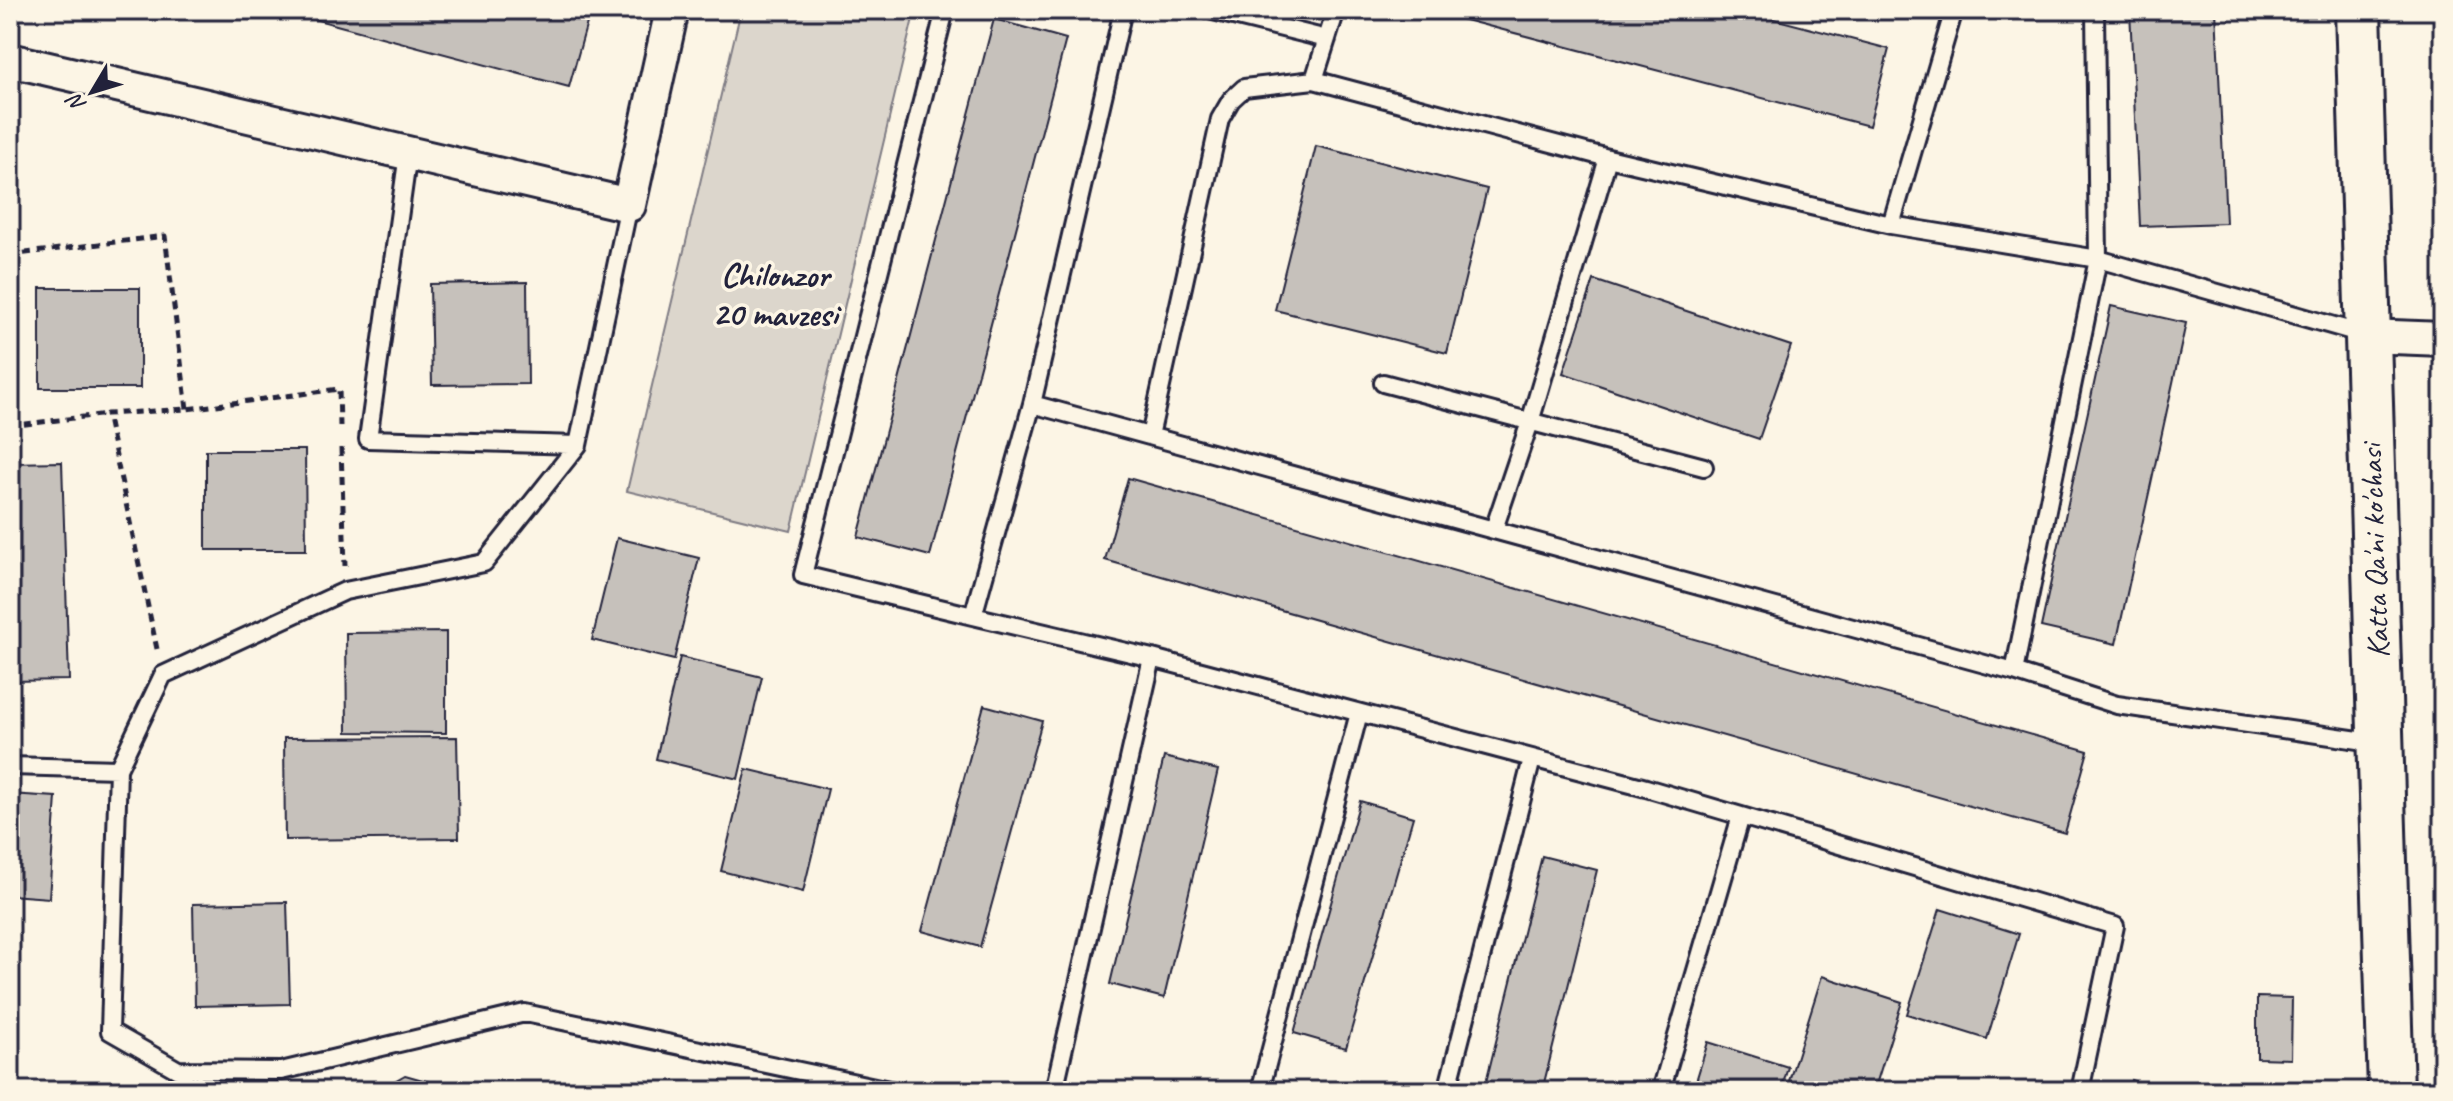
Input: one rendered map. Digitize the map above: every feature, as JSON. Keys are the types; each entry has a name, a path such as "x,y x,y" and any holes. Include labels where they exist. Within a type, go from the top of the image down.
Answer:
{"main road":[{"name":"Katta Qa'ni ko'chasi","path":"2358,10 2391,1091"}],"street":[{"path":"10,60 629,205 672,10"},
{"path":"2367,336 2443,339"}],"lane":[{"path":"945,10 803,575 1152,658 1532,759 1741,816 2115,926 2080,1091"},
{"path":"973,616 1032,404 1123,10"},
{"path":"1209,10 1327,39"},
{"path":"1314,80 1336,10"},
{"path":"1891,225 1954,10"},
{"path":"2014,672 2098,259 2095,10"},
{"path":"1150,436 1220,119 1231,100 1244,88 1314,80 1608,158 1891,225 2098,259 2367,336"},
{"path":"408,154 368,439 578,445"},
{"path":"1494,529 1530,422 1608,158"},
{"path":"629,205 578,445 484,563 345,591 163,675 118,769 110,1031 178,1070 281,1071 525,1013 894,1091"},
{"path":"1383,383 1704,467"},
{"path":"1032,404 2014,672 2117,705 2380,743"},
{"path":"1054,1091 1152,658"},
{"path":"1260,1091 1359,713"},
{"path":"1447,1091 1532,759"},
{"path":"10,766 118,769"},
{"path":"1661,1091 1741,816"}],"path":[{"path":"10,255 165,236 187,409"},
{"path":"10,426 107,414 187,409 339,389 345,591"},
{"path":"107,414 163,675"}],"shaded area":[{"path":"741,10 915,10 791,531 627,491"}],"building":[{"path":"280,10 584,10 590,12 569,87"},
{"path":"1427,10 1739,10 1889,49 1869,126"},
{"path":"2130,10 2216,10 2226,223 2140,226"},
{"path":"994,19 1066,39 930,556 858,537"},
{"path":"1316,146 1487,189 1447,353 1275,310"},
{"path":"1594,280 1791,346 1759,439 1563,373"},
{"path":"527,282 528,384 432,385 430,284"},
{"path":"40,288 140,288 140,388 40,388"},
{"path":"2111,306 2186,323 2116,644 2041,627"},
{"path":"206,450 305,450 306,550 206,550"},
{"path":"62,462 69,680 10,681 10,463"},
{"path":"1128,478 2088,751 2065,833 1105,560"},
{"path":"617,538 699,558 674,660 592,640"},
{"path":"446,632 446,733 347,732 346,633"},
{"path":"680,657 762,677 738,779 656,759"},
{"path":"984,705 1042,721 980,947 922,931"},
{"path":"457,737 459,838 285,840 284,738"},
{"path":"1164,757 1218,770 1164,998 1110,984"},
{"path":"746,769 828,789 803,892 721,871"},
{"path":"10,794 56,797 49,898 10,895"},
{"path":"1360,801 1413,817 1346,1048 1294,1033"},
{"path":"1542,856 1597,870 1542,1091 1504,1091 1485,1086"},
{"path":"287,902 290,1004 195,1006 193,904"},
{"path":"1940,909 2019,934 1987,1039 1907,1014"},
{"path":"1822,976 1902,1002 1874,1091 1820,1091 1789,1081"},
{"path":"2257,997 2292,998 2291,1059 2257,1058"},
{"path":"1708,1042 1788,1067 1781,1091 1693,1091"},
{"path":"405,1075 462,1091 377,1091"},
{"path":"2131,1080 2165,1091 2127,1091"}],"district":[{"name":"Chilonzor 20 mavzesi","path":"775,294"}]}
